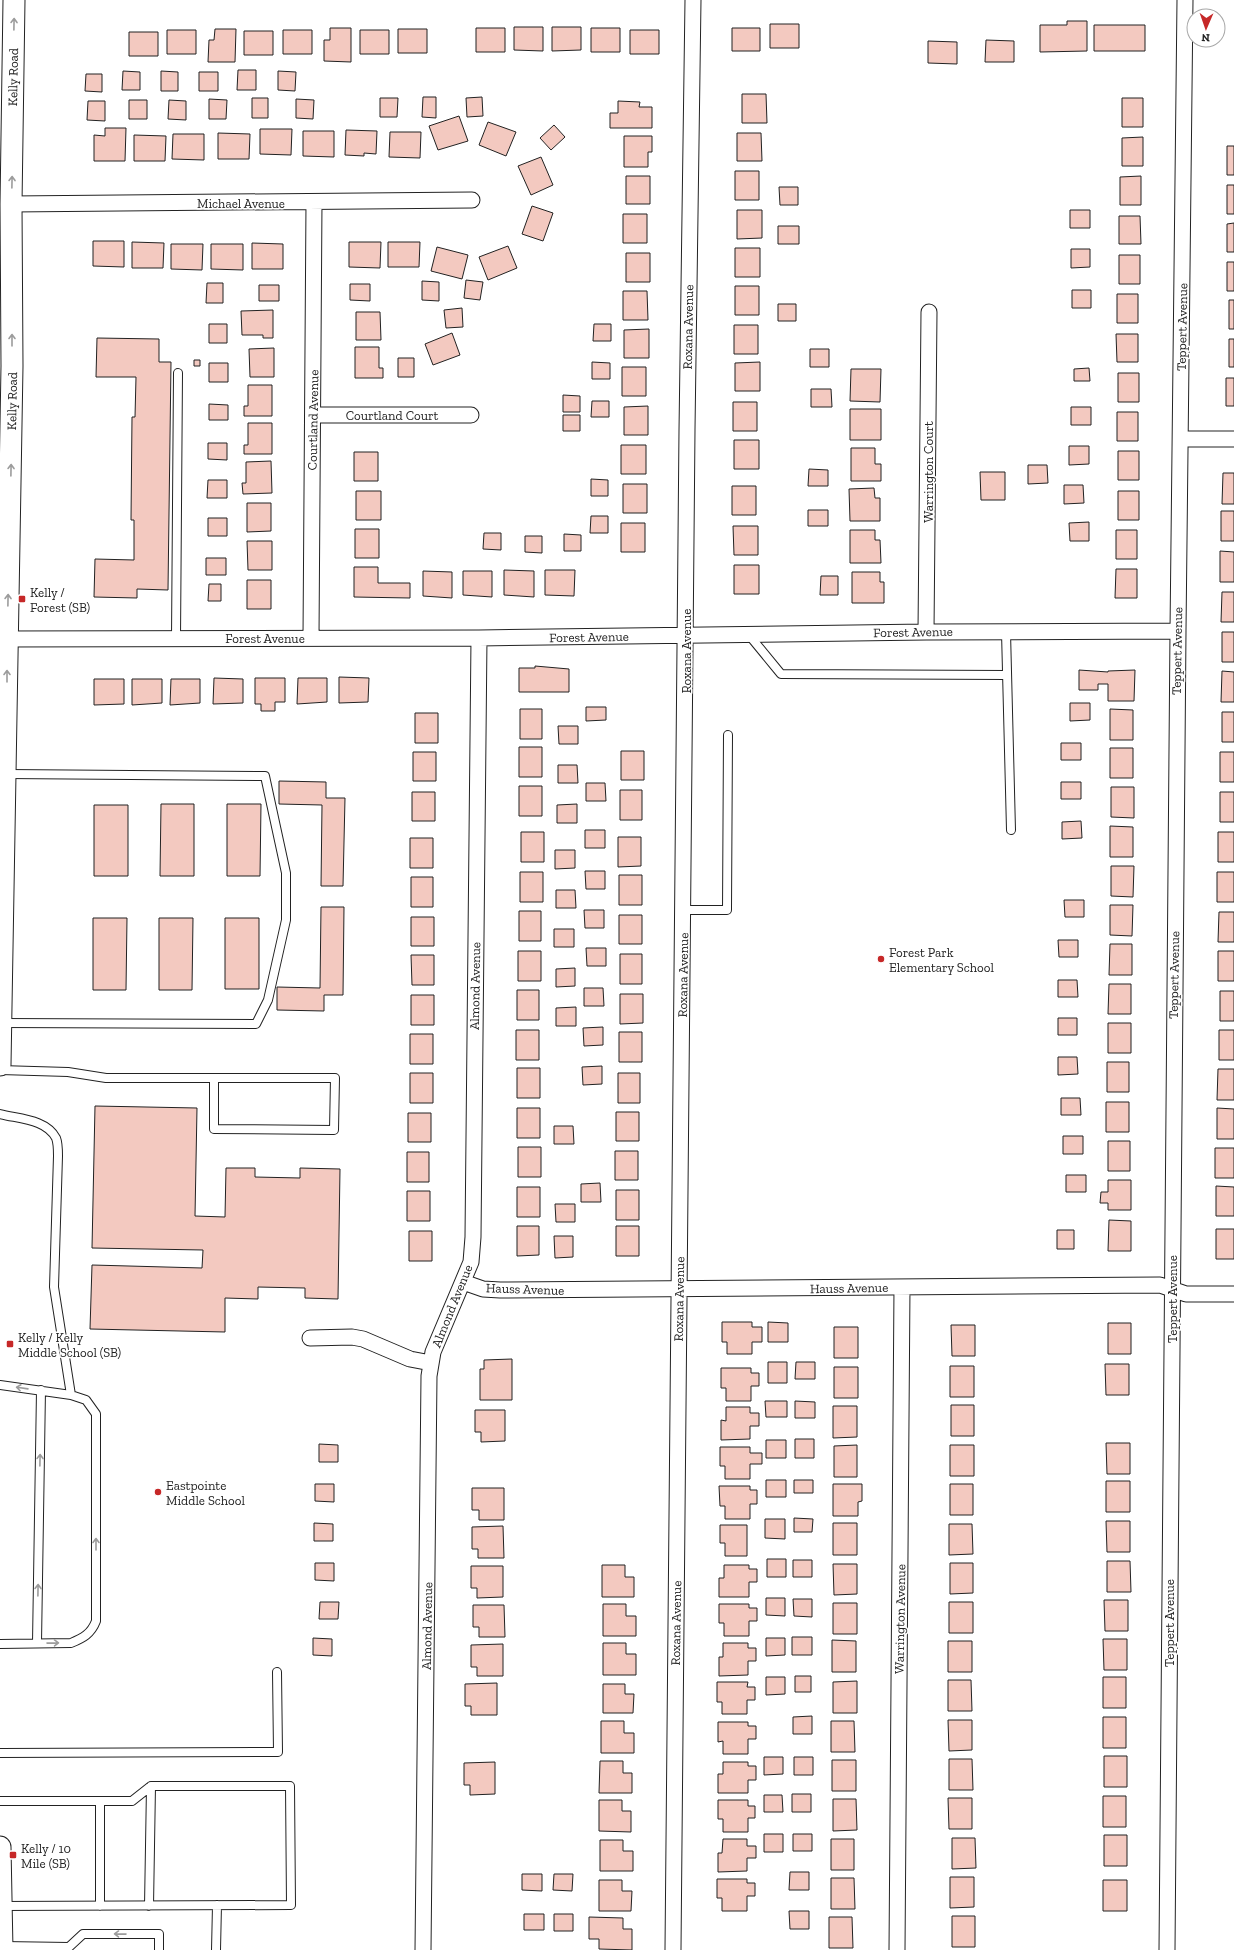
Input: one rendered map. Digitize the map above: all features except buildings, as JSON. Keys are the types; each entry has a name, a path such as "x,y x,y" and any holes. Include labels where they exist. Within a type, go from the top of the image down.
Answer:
{"street":[{"name":"Kelly Road","path":"0,1065 6,774 4,639 12,366 11,204 14,0"},
{"name":"Roxana Avenue","path":"673,1950 693,0"},
{"name":"Teppert Avenue","path":"1167,1950 1185,0"},
{"name":"Michael Avenue","path":"11,204 472,200"},
{"name":"Courtland Avenue","path":"311,637 314,202"},
{"name":"Warrington Court","path":"926,632 929,312"},
{"name":"Courtland Court","path":"313,415 471,415"},
{"path":"1181,439 1234,439"},
{"name":"Forest Avenue","path":"4,639 311,637 478,638 926,632 1178,631"},
{"name":"Almond Avenue","path":"422,1950 430,1363 433,1352 471,1262 473,1237 478,638"},
{"name":"Hauss Avenue","path":"463,1282 491,1290 679,1290 1160,1285 1186,1294 1234,1294"},
{"name":"Warrington Avenue","path":"897,1950 902,1287"},
{"path":"310,1338 352,1337 363,1339 410,1359 430,1363"},
{"path":"0,1847 2,1948"}],"lane":[{"path":"176,638 178,373"},
{"path":"1006,632 1011,830"},
{"path":"749,635 781,674 1007,675"},
{"path":"683,910 726,910 728,735"},
{"path":"0,1023 256,1024 268,1000 286,920 286,873 265,776 6,774"},
{"path":"0,1070 68,1072 106,1078 214,1078 335,1078 334,1130 214,1129 214,1078"},
{"path":"0,1114 40,1124 49,1128 56,1139 58,1156 54,1286 71,1396"},
{"path":"0,1385 41,1390 86,1400 96,1414 96,1621 92,1631 82,1639 71,1642 0,1644"},
{"path":"37,1643 41,1390"},
{"path":"0,1754 278,1752 277,1672"},
{"path":"149,1906 151,1786"},
{"path":"0,1801 132,1800 151,1786 290,1786 291,1905 1,1906"},
{"path":"100,1801 100,1906"},
{"path":"216,1950 217,1905"},
{"path":"2,1948 69,1949 83,1934 159,1934 159,1950"}],"place":[{"name":"Kelly / Forest (SB)","path":"22,599"},
{"name":"Forest Park Elementary School","path":"881,959"},
{"name":"Kelly / Kelly Middle School (SB)","path":"10,1344"},
{"name":"Eastpointe Middle School","path":"158,1492"},
{"name":"Kelly / 10 Mile (SB)","path":"13,1855"}]}
